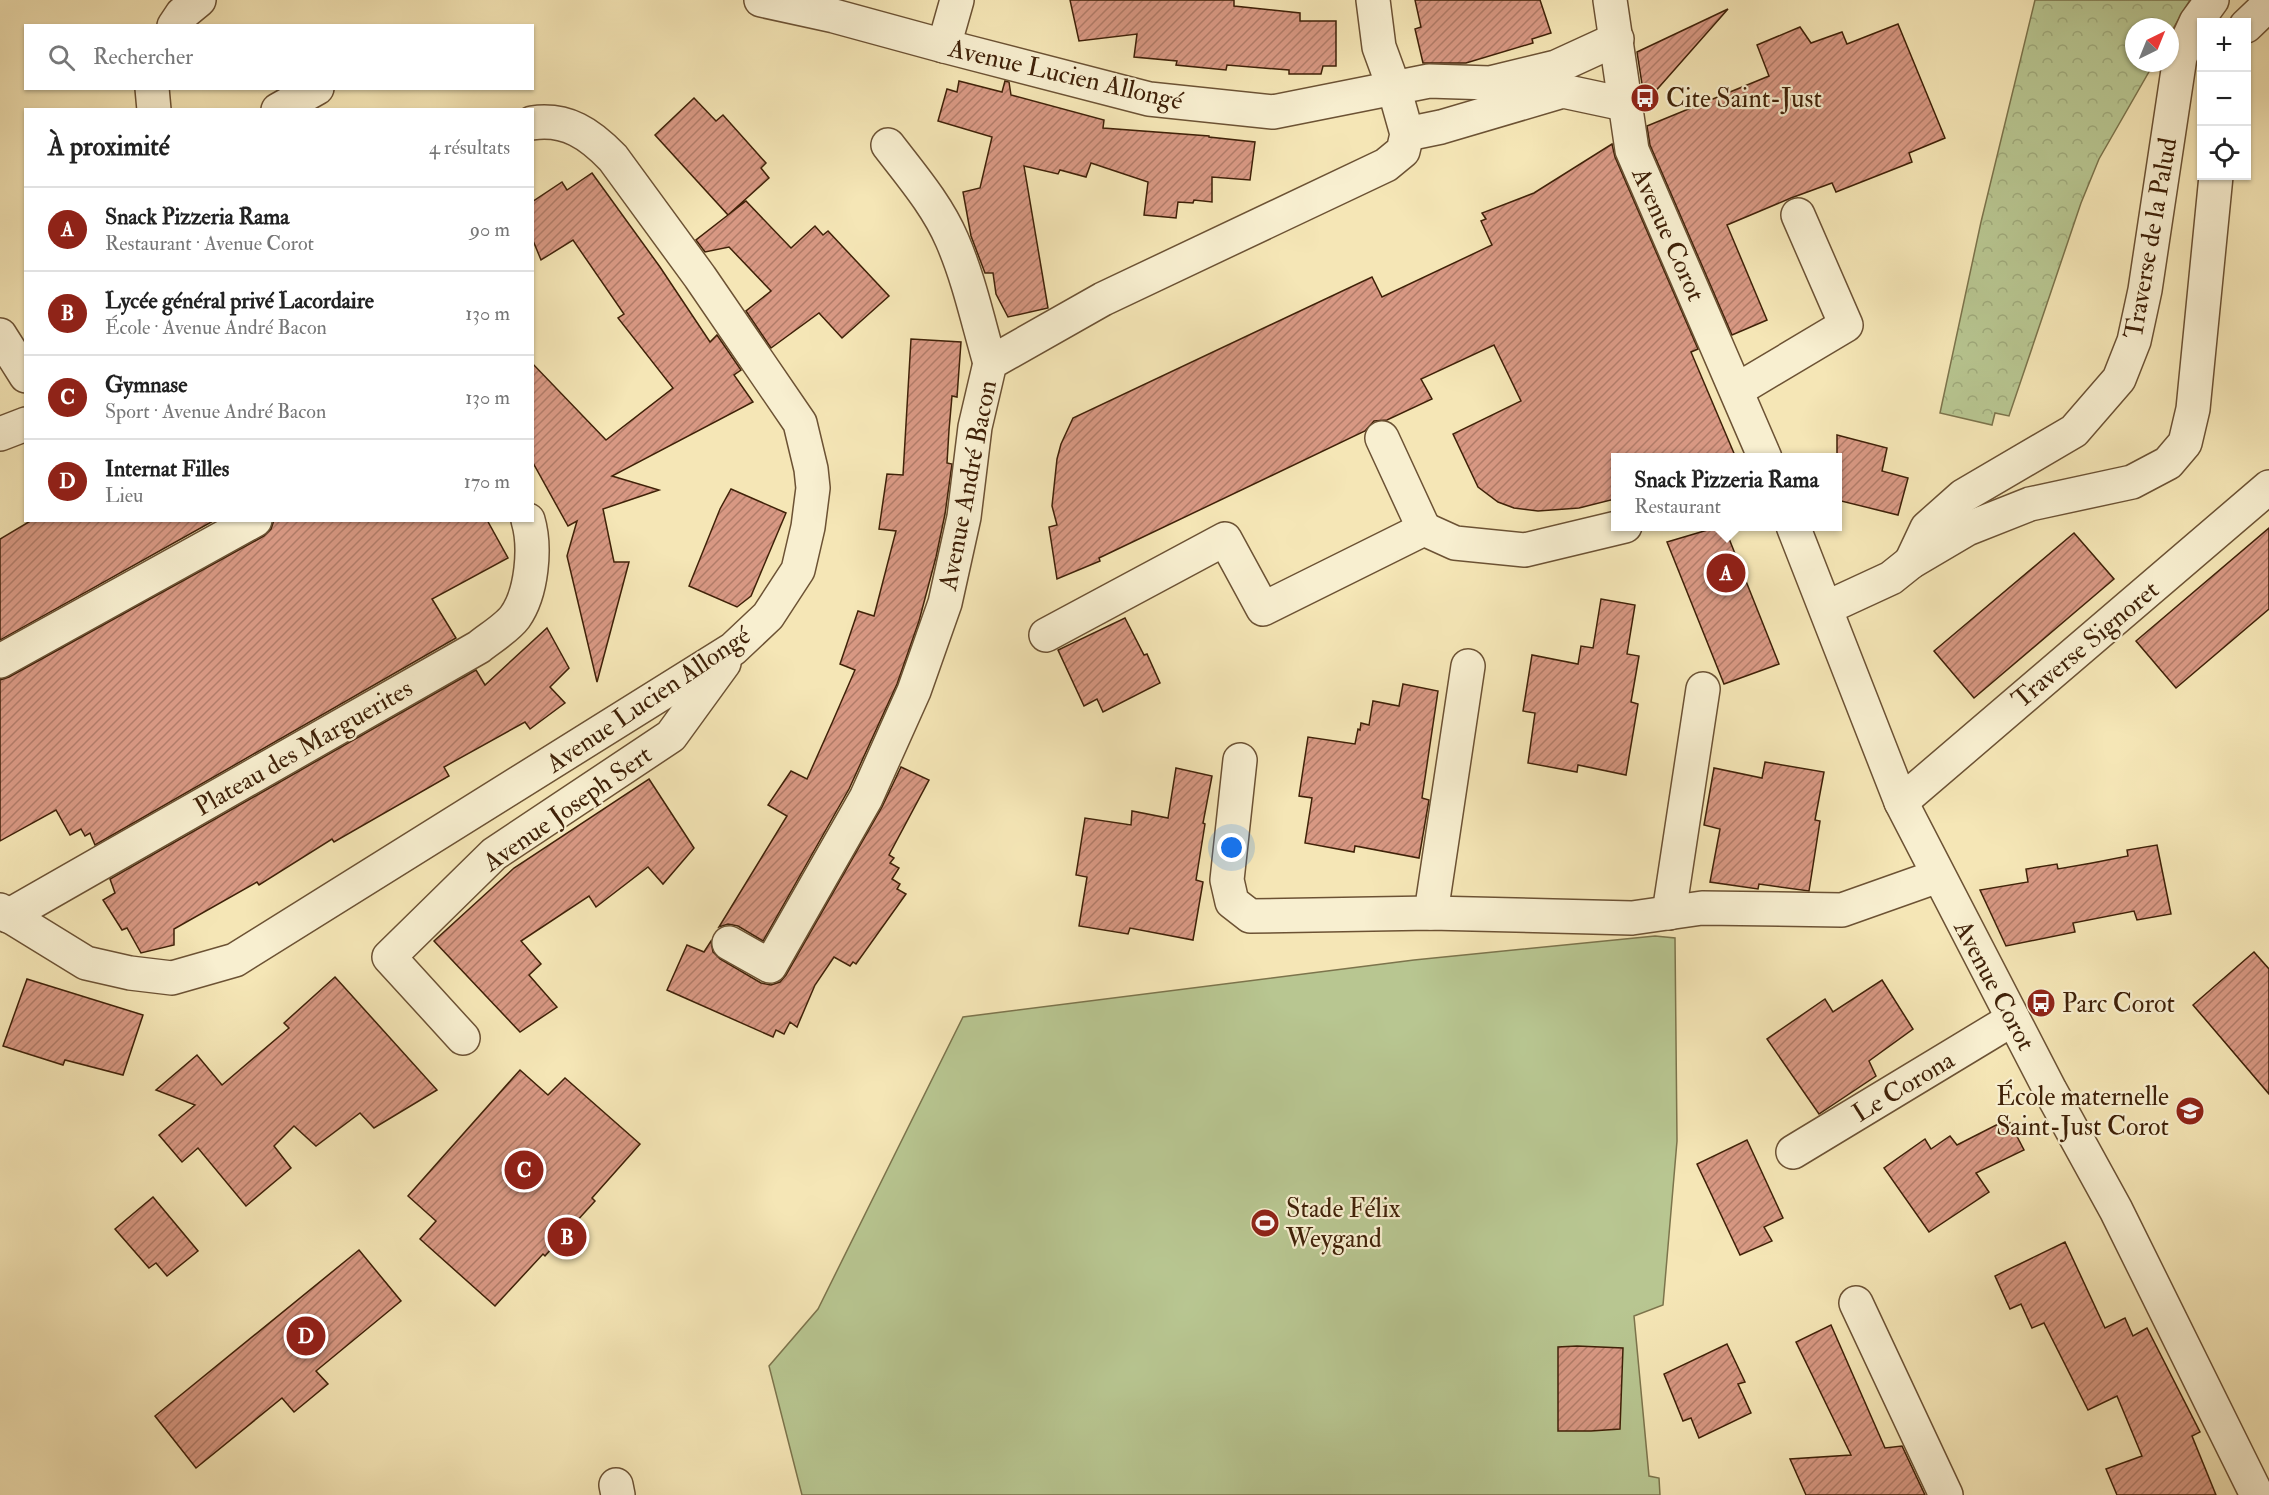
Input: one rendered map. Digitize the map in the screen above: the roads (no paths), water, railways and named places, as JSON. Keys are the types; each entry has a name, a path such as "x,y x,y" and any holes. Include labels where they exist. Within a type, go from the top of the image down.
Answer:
{"street":[{"path":"175,24 182,14 199,0"},
{"name":"Avenue Lucien Allongé","path":"760,0 834,16 1149,99 1273,112 1429,81 1490,84 1556,67 1617,39"},
{"path":"834,16 874,0"},
{"path":"944,46 957,0"},
{"path":"1373,0 1379,47 1407,134 1441,127 1563,91 1624,104"},
{"name":"Avenue Corot","path":"1610,0 1632,150 1763,453"},
{"name":"Traverse de la Palud","path":"1911,562 1927,528 1963,496 2074,431 2119,379 2134,341 2145,290 2180,57 2196,22 2212,0"},
{"path":"2251,22 2269,4"},
{"path":"152,90 154,108"},
{"path":"282,108 313,90"},
{"name":"Avenue Lucien Allongé","path":"4,913 86,963 130,974 172,978 236,960 733,649 768,616 798,570 808,527 813,488 812,469 800,423 700,277 613,158 586,135 564,123 548,121 534,123"},
{"name":"Avenue André Bacon","path":"729,944 770,966 866,798 914,691 945,603 964,517 975,427 990,363 1103,299 1386,165 1403,151 1407,134"},
{"path":"888,145 925,193 951,239 969,290 990,363"},
{"name":"Traverse de la Palud","path":"1826,608 1891,578 1911,562 1967,530 2030,504 2132,482 2168,463 2185,443 2193,409 2216,180"},
{"path":"1737,390 1846,325 1798,215"},
{"path":"0,335 24,373"},
{"path":"0,434 24,425"},
{"path":"1382,438 1424,529 1455,543 1525,550 1611,529"},
{"name":"Traverse Signoret","path":"1901,802 2269,488"},
{"path":"0,661 251,522"},
{"name":"Plateau des Marguerites","path":"4,913 478,647 515,617 529,585 532,536 528,522"},
{"path":"1046,635 1225,539 1263,609 1424,529"},
{"name":"Avenue Corot","path":"1795,531 1901,802 2013,1019 2116,1210 2257,1495"},
{"name":"Avenue Joseph Sert","path":"463,1038 389,957 494,854 671,736 733,649"},
{"path":"1431,913 1468,666"},
{"path":"1669,913 1702,689"},
{"path":"1240,760 1227,880 1232,902 1250,916 1431,913 1632,918 1702,908 1842,910 1938,876"},
{"name":"Le Corona","path":"1793,1152 2013,1019"},
{"path":"1856,1303 1946,1495"}],"place":[{"name":"Cite Saint-Just","path":"1645,98"},
{"name":"Snack Pizzeria Rama","path":"1726,573"},
{"name":"Parc Corot","path":"2041,1003"},
{"name":"École maternelle Saint-Just Corot","path":"2190,1111"},
{"name":"Gymnase","path":"524,1170"},
{"name":"Stade Félix Weygand","path":"1265,1223"},
{"name":"Lycée général privé Lacordaire","path":"567,1237"},
{"name":"Internat Filles","path":"306,1336"}]}
